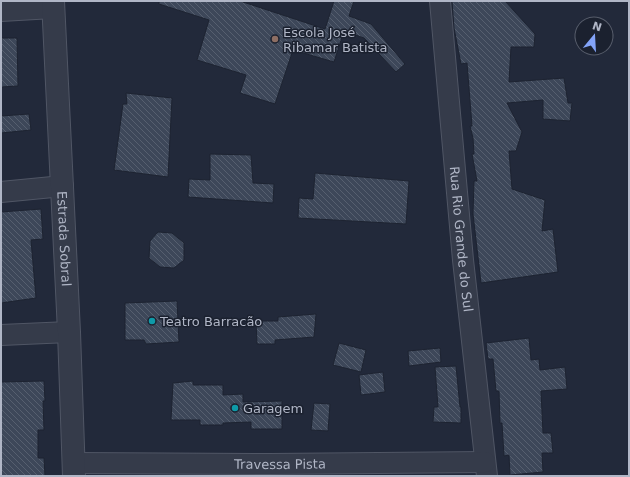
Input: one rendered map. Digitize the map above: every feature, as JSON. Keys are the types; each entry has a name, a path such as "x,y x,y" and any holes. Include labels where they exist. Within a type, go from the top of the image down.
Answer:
{"street":[{"name":"Rua Rio Grande do Sul","path":"440,1 463,260 486,469"},
{"path":"1,11 53,5"},
{"name":"Estrada Sobral","path":"53,5 69,332 74,470"},
{"path":"1,192 62,186"},
{"path":"1,335 69,332"},
{"name":"Travessa Pista","path":"74,470 486,469"}],"building":[{"path":"159,1 240,1 325,29 334,1 354,1 349,16 371,24 405,64 396,72 364,38 344,31 334,62 293,50 275,104 240,93 246,75 197,60 209,20 159,4"},
{"path":"452,1 505,1 535,34 534,47 511,47 509,82 564,78 568,103 572,103 570,121 543,119 543,100 507,103 522,132 516,151 509,151 512,189 545,200 542,231 553,229 558,272 481,283 473,214 474,181 477,181 472,154 474,154 473,138 470,126 472,126 467,63 461,64 454,28"},
{"path":"1,38 17,38 18,86 1,87"},
{"path":"126,93 172,98 168,177 114,170 123,104 127,104"},
{"path":"29,114 31,130 1,133 1,116"},
{"path":"210,154 251,155 253,183 274,184 273,203 188,197 189,179 210,180"},
{"path":"315,173 409,181 406,224 298,218 299,198 313,199"},
{"path":"41,209 43,239 31,240 36,298 1,303 1,212"},
{"path":"158,232 172,233 184,243 184,260 174,268 160,267 149,258 150,241"},
{"name":"Teatro Barracão","path":"177,301 179,342 146,344 144,340 125,340 125,303"},
{"path":"316,314 314,337 275,340 275,344 257,344 256,321 278,321 278,317"},
{"path":"529,338 531,360 539,359 540,370 565,367 567,389 541,391 543,433 551,433 553,453 542,453 543,472 510,475 509,455 504,456 502,423 500,423 499,391 496,391 493,359 488,359 486,343"},
{"path":"339,343 366,350 361,372 333,365"},
{"path":"440,348 441,362 409,366 408,351"},
{"path":"456,366 461,407 461,423 433,422 434,407 438,407 435,367"},
{"path":"383,372 385,392 361,395 359,375"},
{"path":"44,381 44,430 38,430 38,458 44,458 45,476 1,476 1,382"},
{"path":"193,381 193,385 223,385 223,395 243,394 243,402 282,401 282,429 251,429 251,422 223,423 223,425 200,425 200,420 171,420 173,383"},
{"path":"314,403 330,404 328,431 311,430"}],"place":[{"name":"Escola José Ribamar Batista","path":"275,39"},
{"name":"Teatro Barracão","path":"152,321"},
{"name":"Garagem","path":"235,408"}]}
